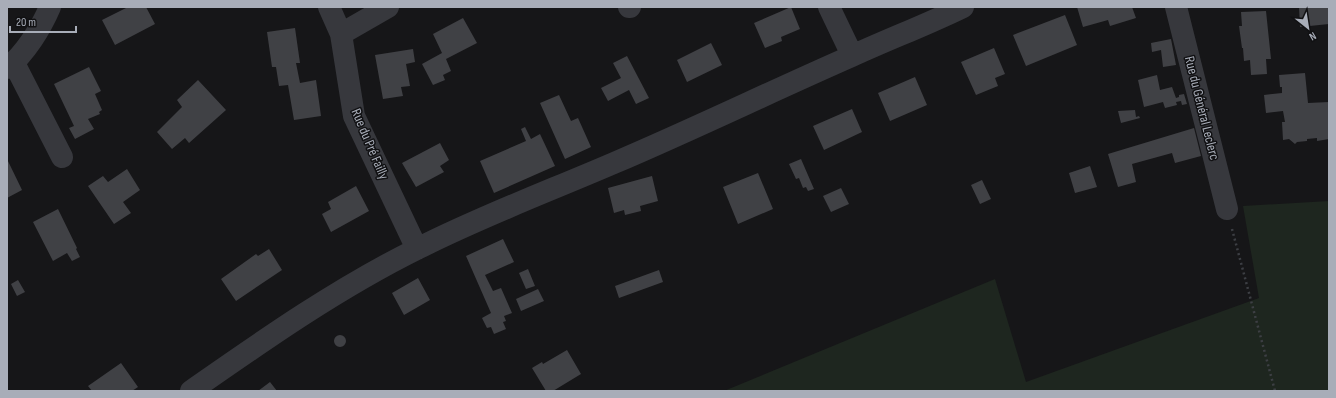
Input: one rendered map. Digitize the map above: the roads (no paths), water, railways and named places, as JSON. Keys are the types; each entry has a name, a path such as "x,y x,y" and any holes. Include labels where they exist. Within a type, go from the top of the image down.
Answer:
{"street":[{"path":"50,7 42,26 10,66 62,157"},
{"name":"Rue du Pré Failly","path":"329,7 341,34 354,116 417,249"},
{"path":"341,34 388,7"},
{"path":"829,7 852,55"},
{"path":"191,391 327,299 417,249 500,210 616,162 852,55 912,31 963,7"},
{"name":"Rue du Général Leclerc","path":"1176,7 1227,209"}]}
